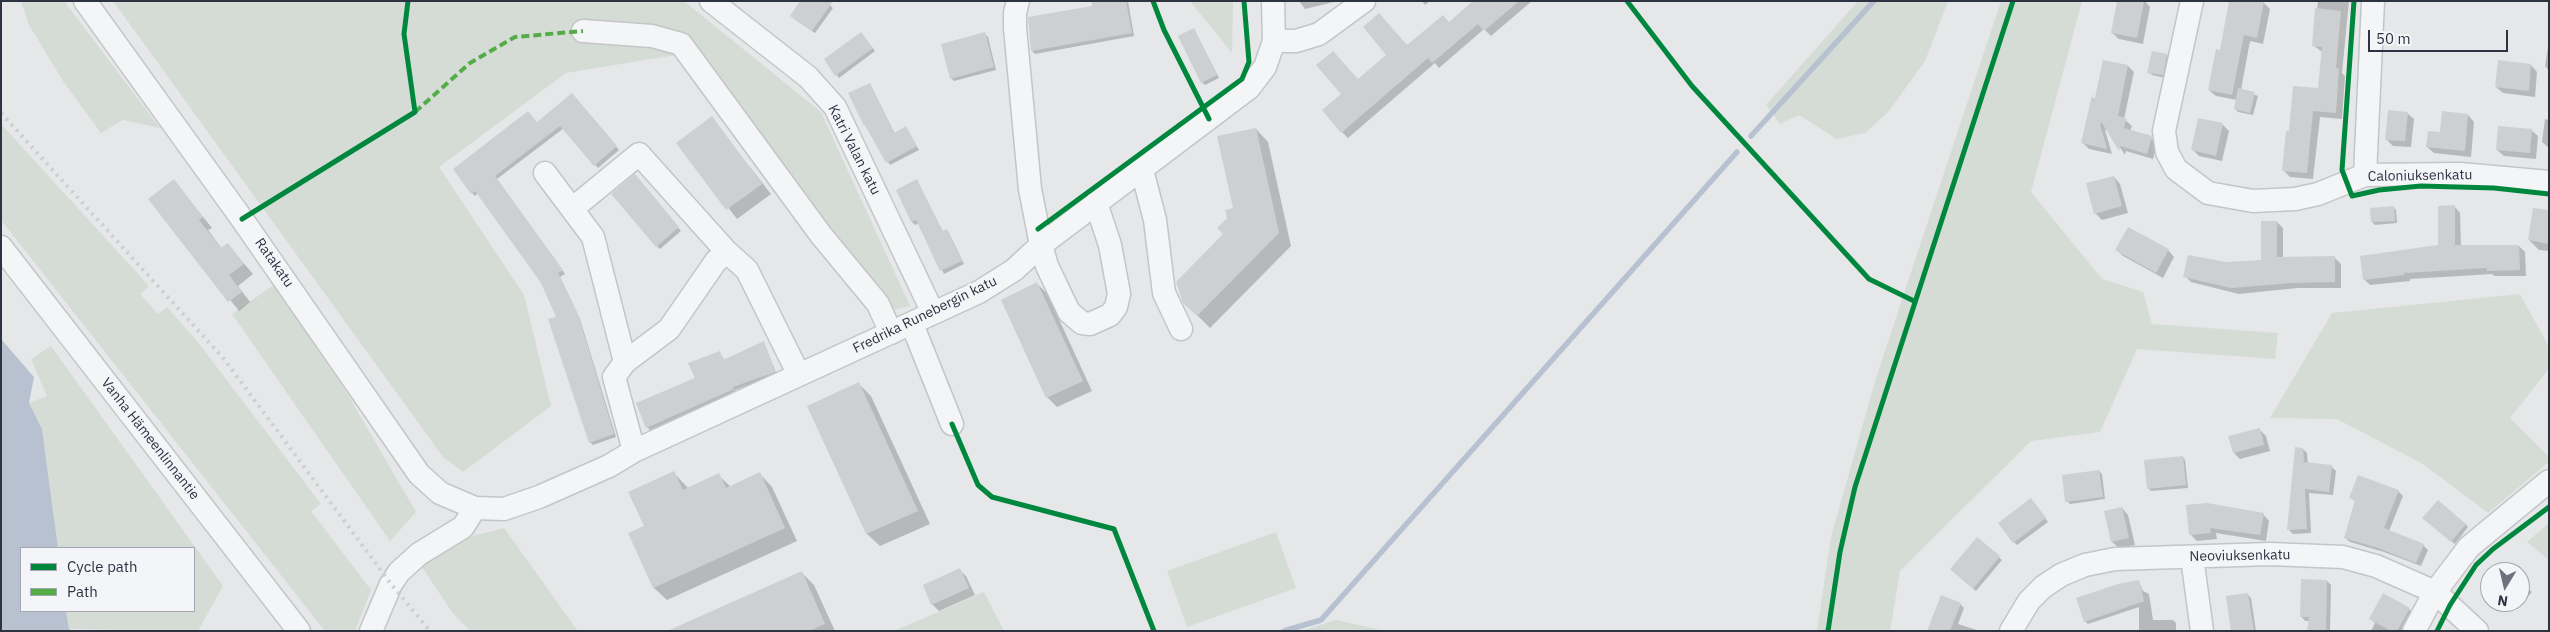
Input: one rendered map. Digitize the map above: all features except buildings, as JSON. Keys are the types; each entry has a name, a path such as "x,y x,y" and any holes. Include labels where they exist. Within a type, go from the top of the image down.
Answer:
{"street":[{"name":"Ratakatu","path":"85,1 242,218 419,474 440,493 475,508"},
{"name":"Katri Valan katu","path":"711,1 808,77 835,107 933,313"},
{"path":"1018,1 1014,13 1030,189 1041,245 1047,266 1069,312 1082,323 1090,324 1110,315 1116,308 1119,294 1110,245 1096,203"},
{"path":"1273,1 1274,41 1296,41 1319,34 1364,1"},
{"name":"Caloniuksenkatu","path":"2192,1 2164,132 2167,152 2176,169 2208,193 2253,201 2303,197 2365,175 2460,174 2549,182"},
{"path":"2365,175 2373,1"},
{"path":"583,31 652,36 681,44 821,235 878,304 891,333"},
{"name":"Fredrika Runebergin katu","path":"475,508 504,509 539,497 609,466 634,451 979,292 1014,270 1041,245 1249,88 1265,67 1274,41"},
{"path":"572,209 639,154 727,252 747,270 799,375"},
{"path":"1142,170 1154,220 1164,293 1181,329"},
{"path":"545,173 593,237 624,362"},
{"name":"Vanha Hämeenlinnantie","path":"1,247 299,631"},
{"path":"634,451 614,377 624,362 668,329 716,261 727,252"},
{"path":"912,324 952,424"},
{"path":"2414,631 2435,592 2469,547 2549,481"},
{"path":"371,631 391,584 399,572 419,554 463,527 475,508"},
{"name":"Neoviuksenkatu","path":"2011,631 2029,601 2061,575 2085,565 2115,559 2270,554 2343,557 2376,566 2435,592 2477,631"},
{"path":"2192,557 2202,631"}],"shaded area":[{"path":"21,1 64,1 160,128 123,120 101,133 63,81 29,25"},
{"path":"113,1 684,1 821,112 910,306 871,315 676,55 566,73 439,167 524,295 551,406 463,472 443,457"},
{"path":"1190,1 1233,1 1232,53"},
{"path":"1858,1 1948,1 1925,61 1889,111 1865,133 1837,139 1799,115 1780,124 1766,105"},
{"path":"2001,1 2082,1 2031,192 2102,279 2143,292 2152,324 2278,333 2275,359 2137,349 2100,432 2031,441 1900,571 1890,631 1817,631 1831,537 1876,378"},
{"path":"1,124 149,286 140,294 158,314 167,307 197,341 321,504 311,511 371,590 355,631 325,631 1,220"},
{"path":"274,285 348,395 416,512 390,541 232,314"},
{"path":"2520,294 2549,347 2549,369 2510,418 2549,457 2549,462 2488,513 2423,464 2337,419 2270,418 2332,313"},
{"path":"51,346 223,586 198,631 69,629 66,612 195,612 195,547 58,547 42,429 29,403 47,396 31,359"},
{"path":"2549,523 2549,560 2527,542"},
{"path":"504,528 578,631 470,631 452,612 422,567 461,539"},
{"path":"1276,532 1296,588 1187,627 1167,571"},
{"path":"984,592 1004,631 894,631"},
{"path":"1336,620 1385,631 1301,631"}],"water":[{"path":"1,339 34,377 29,403 42,429 58,547 20,547 20,612 66,612 69,629 72,631 1,631"}],"waterway":[{"path":"1751,136 1874,1"},
{"path":"1284,631 1321,620 1737,152"}],"railway":[{"path":"1,113 224,359 391,584 430,631"}],"marked path":[{"path":"415,112 470,63 515,37 583,31"}],"cycle path":[{"path":"242,219 415,112 404,34 408,1"},
{"path":"1153,1 1164,30 1209,119"},
{"path":"1038,229 1242,79 1249,62 1244,1"},
{"path":"1627,1 1692,86 1869,279 1914,301"},
{"path":"1828,631 1840,552 1855,487 2013,1"},
{"path":"2354,1 2342,170 2352,196 2379,190 2421,186 2494,188 2549,194"},
{"path":"952,424 978,485 992,497 1114,529 1154,631"},
{"path":"2437,631 2450,605 2476,565 2493,549 2549,507"}]}
